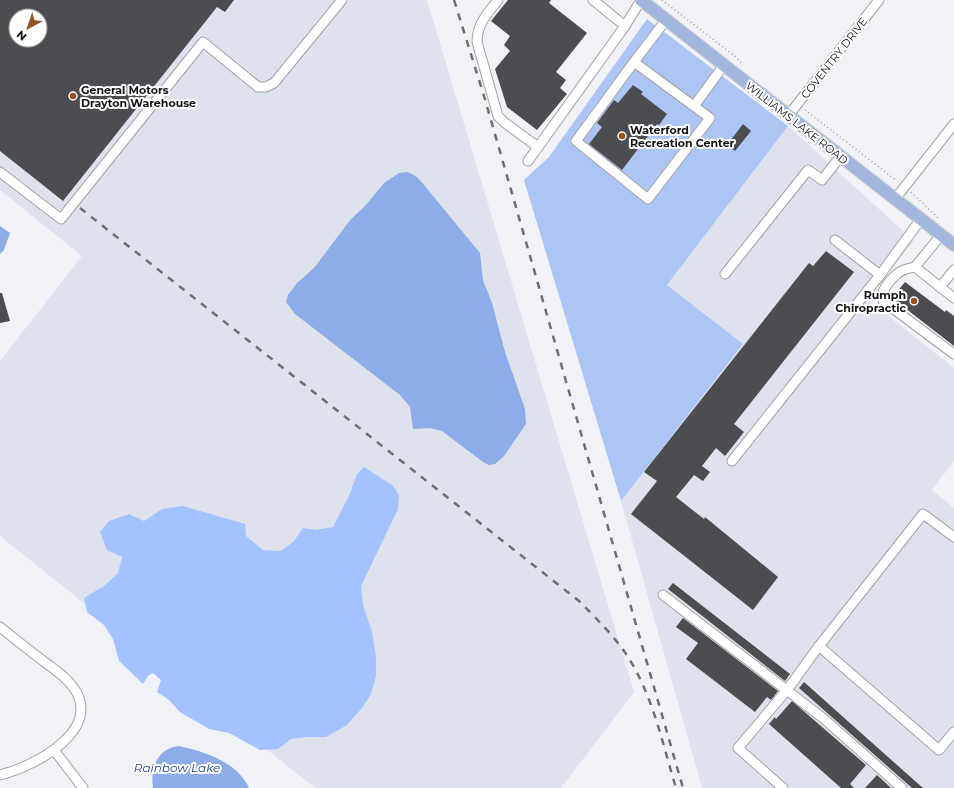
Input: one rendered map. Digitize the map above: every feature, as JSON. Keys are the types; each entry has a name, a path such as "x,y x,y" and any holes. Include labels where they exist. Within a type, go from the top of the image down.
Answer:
{"main road":[{"name":"WILLIAMS LAKE ROAD","path":"641,0 954,245"}],"street":[{"path":"0,172 61,219 203,42 258,87 266,88 274,83 342,0"},
{"path":"498,0 481,21 477,33 477,42 498,116 505,123 538,147"},
{"path":"593,0 625,26"},
{"path":"528,161 625,26 641,0"},
{"name":"COVENTRY DRIVE","path":"788,116 879,0"},
{"path":"634,62 710,118 648,198 576,142 634,62 666,20"},
{"path":"694,106 724,65"},
{"path":"896,199 954,124"},
{"path":"724,274 808,170 822,180 840,157"},
{"path":"732,461 880,274 921,219"},
{"path":"941,235 915,267 897,273 881,293 881,297 884,301 954,354"},
{"path":"835,240 880,274"},
{"path":"915,267 954,298"},
{"path":"940,287 954,270"},
{"path":"783,788 738,748 787,690 819,646 924,514 954,537"},
{"path":"663,595 823,718 902,788"},
{"path":"0,627 65,678 78,694 81,703 75,729 54,750 19,770 0,774"},
{"path":"819,646 939,750 954,732"},
{"path":"54,750 84,788"}],"path":[{"path":"662,0 736,57 745,68"},
{"path":"798,104 846,144 905,187 940,220"}],"shaded area":[{"path":"0,0 427,0 634,692 561,788 315,788 0,536 0,361 82,256 0,190"},
{"name":"Waterford Recreation Center","path":"647,19 788,126 667,285 743,344 621,501 524,180 549,157"},
{"path":"788,126 914,241 867,299 954,368 954,461 932,490 954,508 954,788 702,788 621,501 743,344 667,285"},
{"path":"364,467 392,485 399,495 398,509 361,586 363,605 372,632 376,657 376,676 371,694 362,708 347,725 326,737 291,739 278,749 260,750 229,733 209,729 180,712 169,700 157,692 161,680 153,673 148,676 143,684 119,661 113,639 104,625 87,612 84,598 104,586 118,573 122,557 107,550 100,532 109,521 129,514 144,521 162,509 183,506 245,524 246,536 263,550 281,551 294,541 303,528 315,530 333,527 349,496 357,474"}],"water":[{"path":"408,172 417,177 480,253 483,280 492,303 505,352 525,409 526,424 504,456 495,464 489,465 483,462 442,431 430,428 413,429 410,407 400,395 295,314 286,302 288,295 297,283 314,268 351,219 365,206 384,183 399,173"},
{"path":"0,226 10,233 4,250 0,254"},
{"name":"Rainbow Lake","path":"179,746 200,751 229,765 244,779 249,788 153,788 152,781 154,767 160,755 171,748"}],"building":[{"name":"General Motors Drayton Warehouse","path":"0,0 234,0 225,12 217,7 63,201 0,151"},
{"path":"508,0 551,0 549,3 587,33 556,72 566,80 560,88 567,94 537,130 507,107 495,69 510,51 504,45 510,36 491,21"},
{"name":"Waterford Recreation Center","path":"633,85 643,92 641,94 667,114 659,125 657,124 622,170 589,144 602,127 597,123 614,100 618,103"},
{"path":"743,124 751,131 735,151 727,145"},
{"path":"826,251 854,272 734,424 744,432 725,456 716,448 702,466 710,472 703,481 694,475 676,497 704,519 705,517 778,577 753,610 631,514 657,481 644,472 809,263 813,266"},
{"path":"905,282 945,312 946,310 954,316 954,346 892,298"},
{"path":"0,293 2,293 10,321 0,323"},
{"path":"673,583 790,674 785,681 668,589"},
{"path":"683,618 778,691 771,700 767,697 755,712 686,659 698,643 676,627"},
{"path":"804,682 923,788 912,788 799,688"},
{"path":"792,701 866,765 850,784 854,788 841,788 769,724 775,717 776,719"},
{"path":"877,775 891,788 865,788"}],"railway":[{"path":"454,0 484,96 683,788"},
{"path":"80,208 579,601 614,638 634,666 655,717 676,788"}],"place":[{"name":"General Motors Drayton Warehouse","path":"73,96"},
{"name":"Waterford Recreation Center","path":"622,136"},
{"name":"Rumph Chiropractic","path":"914,301"}]}
